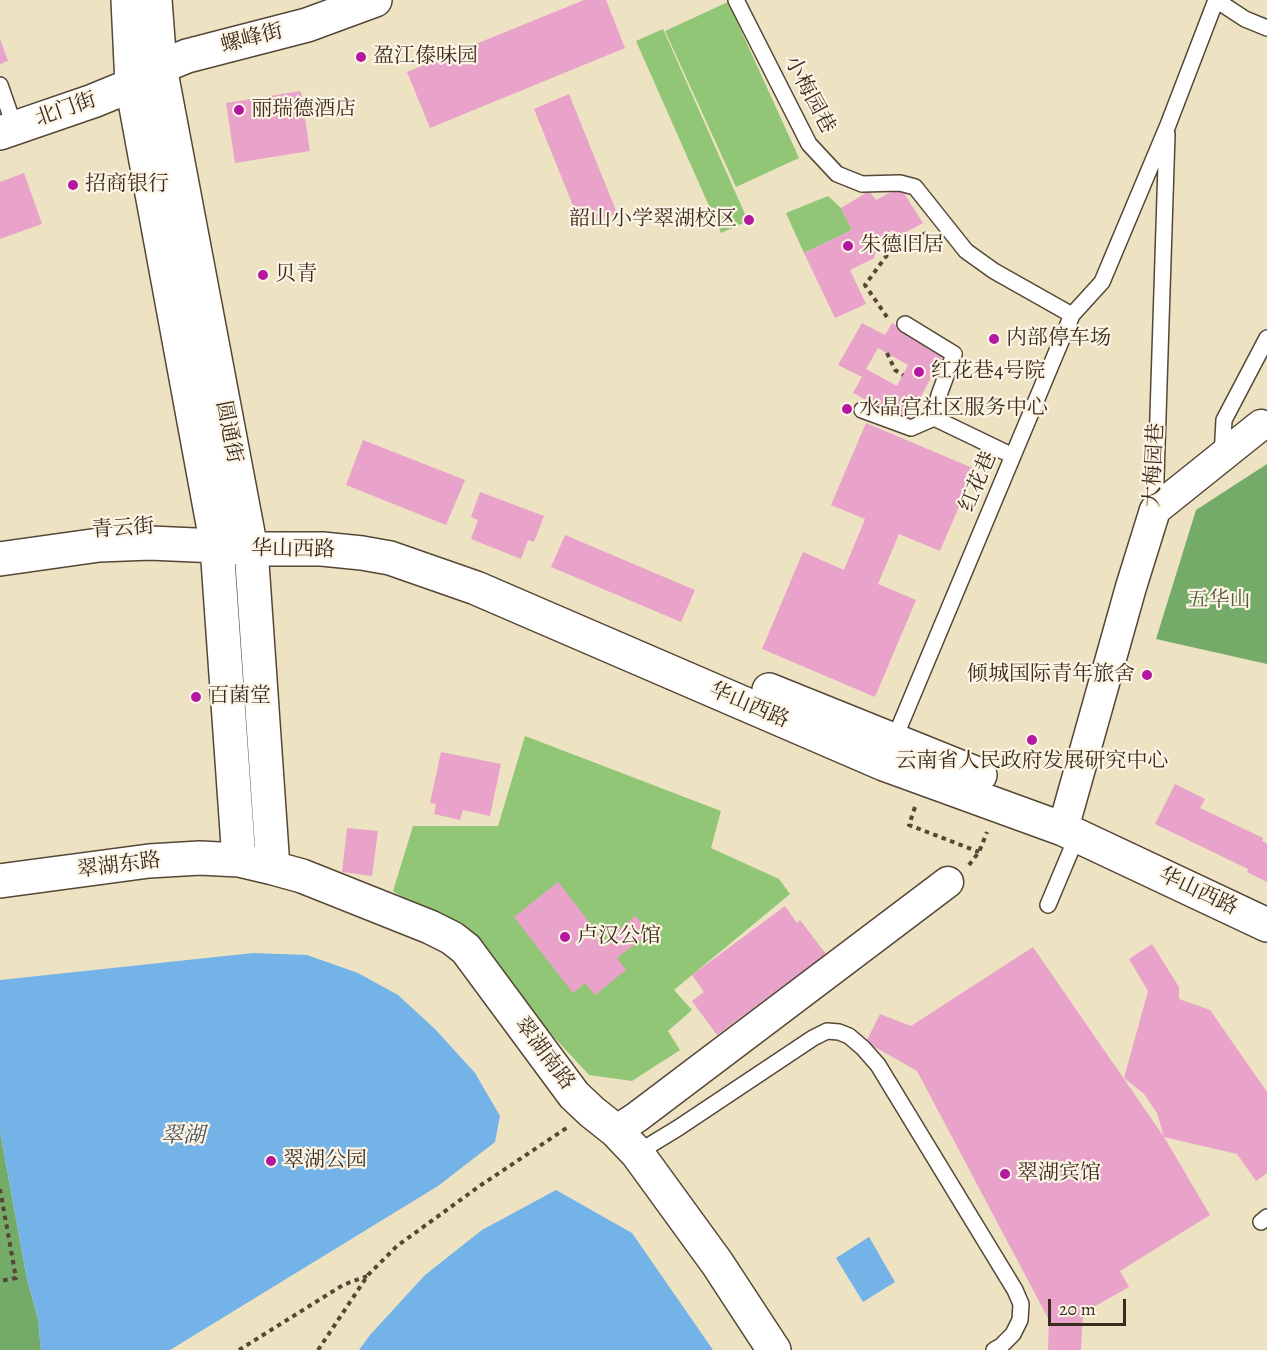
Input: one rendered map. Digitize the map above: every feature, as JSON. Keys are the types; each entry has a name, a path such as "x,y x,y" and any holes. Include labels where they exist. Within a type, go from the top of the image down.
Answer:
{"main road":[{"name":"圆通街","path":"128,0 132,85 215,535 239,860"},
{"name":"圆通街","path":"155,0 160,67 248,538 273,868"},
{"name":"螺峰街","path":"132,85 160,67 187,56 307,25 375,0"},
{"name":"北门街","path":"7,131 132,85"},
{"name":"青云街","path":"0,543 96,530 149,526 248,538"},
{"name":"青云街","path":"0,559 99,545 150,543 215,535"},
{"name":"华山西路","path":"248,538 362,553 400,562 476,588 1069,825 1267,901"},
{"name":"华山西路","path":"1069,825 1267,925"},
{"name":"翠湖东路","path":"0,881 148,861 200,858 239,860"},
{"name":"翠湖南路","path":"239,860 302,876 430,927 452,938 466,949 574,1095 615,1132 717,1263 774,1350"}],"street":[{"path":"1155,510 1264,423"},
{"name":"大梅园巷","path":"1069,825 1131,586 1155,510"},
{"path":"615,1132 948,882"}],"lane":[{"name":"小梅园巷","path":"736,0 809,144 837,174 862,184 900,183 915,187 966,251 994,271 1071,315"},
{"path":"1216,0 1245,19 1267,28"},
{"name":"红花巷","path":"889,753 1071,315 1102,282 1168,125 1216,0"},
{"path":"0,85 7,131"},
{"name":"大梅园巷","path":"1155,510 1168,125"},
{"path":"906,324 954,354 939,395 934,418"},
{"path":"1222,457 1224,420 1267,338"},
{"path":"862,411 911,429 934,418"},
{"path":"934,418 1013,456"},
{"path":"1048,905 1069,825"},
{"path":"615,1132 678,1128 813,1038 827,1031 849,1036 878,1065 1015,1290 1021,1304 1020,1320 1013,1334 994,1350"}],"path":[{"path":"889,320 865,285 890,251 945,224"},
{"path":"887,353 895,370 903,375"},
{"path":"909,825 979,852"},
{"path":"318,1350 368,1275 397,1246 472,1192 615,1132"},
{"path":"0,1189 16,1278 0,1281"},
{"path":"238,1350 342,1286 368,1275"}],"green space":[{"path":"728,2 799,158 736,187 665,31"},
{"path":"663,29 748,221 721,233 636,41"},
{"path":"828,196 841,208 852,230 804,253 786,213"},
{"name":"五华山","path":"1267,464 1267,664 1156,639 1196,510"},
{"path":"525,736 721,811 711,848 779,879 790,894 674,990 692,1010 668,1031 680,1050 632,1081 589,1075 454,929 393,891 413,826 498,826"},
{"path":"0,1131 27,1279 38,1319 41,1350 0,1350"}],"water":[{"name":"翠湖","path":"253,953 307,955 358,973 398,995 435,1029 475,1073 500,1116 495,1142 438,1186 170,1350 41,1350 38,1319 27,1279 0,1131 0,980"},
{"path":"556,1190 632,1233 713,1350 359,1350 425,1275 482,1230"},
{"path":"869,1237 895,1282 863,1302 836,1258"}],"building":[{"path":"584,0 606,0 625,48 430,128 407,72"},
{"path":"0,39 8,61 0,64"},
{"path":"301,91 310,151 235,163 226,103"},
{"path":"569,94 617,213 582,228 534,109"},
{"path":"24,173 42,224 0,239 0,182"},
{"name":"朱德旧居","path":"900,187 923,223 897,237 893,230 879,238 874,258 850,270 866,304 835,318 804,253 852,230 841,208 869,191 876,200"},
{"name":"红花巷4号院","path":"862,323 885,335 892,323 945,352 907,422 853,393 862,377 838,365","holes":["878,348 908,365 897,386 866,369"]},
{"path":"866,423 975,469 940,551 899,534 878,584 916,600 875,697 762,649 803,552 844,570 865,519 831,505"},
{"path":"363,440 465,480 446,525 346,485"},
{"path":"480,492 544,516 534,542 528,540 521,559 471,539 478,520 471,517"},
{"path":"565,535 695,590 681,622 551,567"},
{"path":"441,752 501,764 490,816 463,810 460,820 434,814 436,804 430,803"},
{"path":"1175,784 1205,799 1200,808 1263,838 1262,841 1267,844 1267,882 1247,872 1248,869 1155,824"},
{"path":"347,828 378,831 372,876 342,872"},
{"name":"卢汉公馆","path":"558,882 604,941 636,916 649,933 617,958 626,970 595,995 585,983 573,993 514,917"},
{"path":"785,906 797,923 800,920 826,954 717,1035 692,1001 704,992 692,975"},
{"path":"1152,944 1179,987 1179,999 1210,1010 1267,1092 1267,1173 1256,1181 1237,1154 1164,1137 1157,1113 1144,1094 1124,1078 1148,991 1129,959"},
{"path":"1033,947 1164,1137 1210,1215 1120,1271 1129,1287 1083,1313 1081,1350 1048,1350 1049,1320 917,1071 866,1042 880,1014 911,1026"}],"place":[{"name":"盈江傣味园","path":"361,57"},
{"name":"丽瑞德酒店","path":"239,110"},
{"name":"招商银行","path":"73,185"},
{"name":"韶山小学翠湖校区","path":"749,220"},
{"name":"朱德旧居","path":"848,246"},
{"name":"贝青","path":"263,275"},
{"name":"内部停车场","path":"994,339"},
{"name":"红花巷4号院","path":"919,372"},
{"name":"水晶宫社区服务中心","path":"847,409"},
{"name":"倾城国际青年旅舍","path":"1147,675"},
{"name":"百菌堂","path":"196,697"},
{"name":"云南省人民政府发展研究中心","path":"1032,740"},
{"name":"卢汉公馆","path":"565,937"},
{"name":"翠湖公园","path":"271,1161"},
{"name":"翠湖宾馆","path":"1005,1174"}]}
